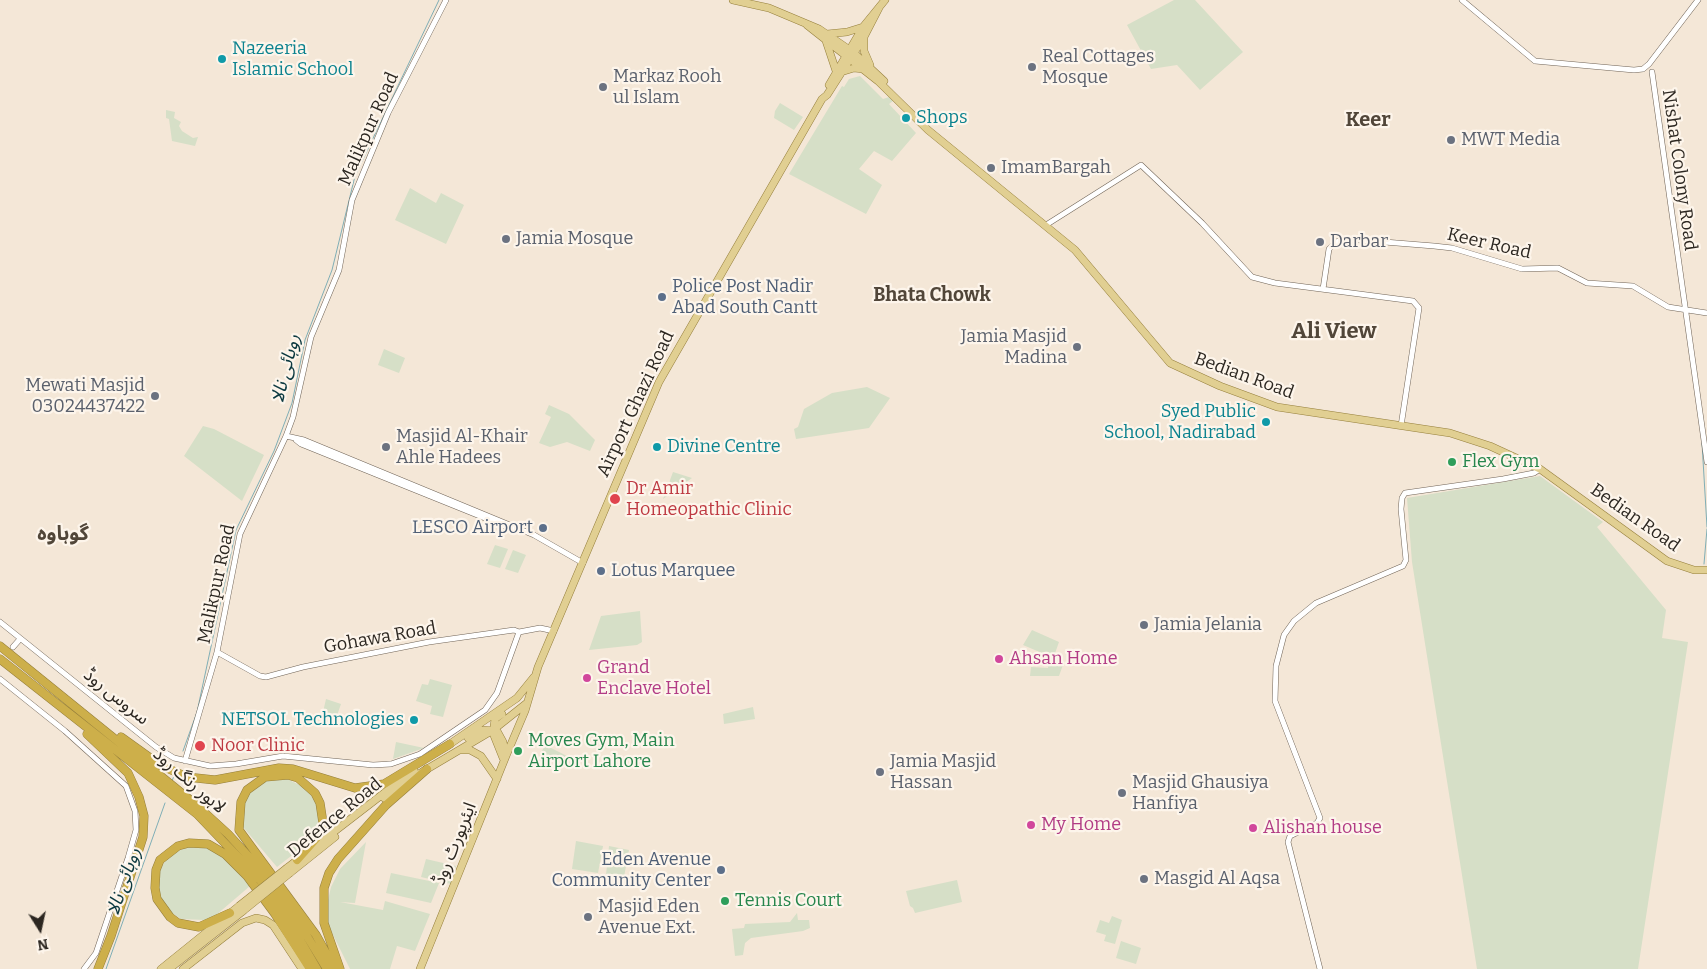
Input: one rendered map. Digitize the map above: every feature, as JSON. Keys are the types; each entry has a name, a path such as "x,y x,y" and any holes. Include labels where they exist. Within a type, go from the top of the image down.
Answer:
{"highway":[{"name":"لاہور رنگ روڈ","path":"0,646 194,803 228,834 260,869 300,924 327,969"},
{"name":"لاہور رنگ روڈ","path":"0,659 197,814 252,871 274,898 317,969"},
{"path":"40,677 160,765 174,773 198,780 215,780 280,768 293,769 342,786 369,788 384,784 453,742"},
{"path":"32,685 128,773 142,808 143,836 111,936 98,969"},
{"path":"340,969 324,923 324,888 329,873 338,859 386,805 427,769"},
{"path":"297,860 321,833 323,823 320,803 315,793 298,778 288,775 265,777 255,782 244,796 239,815 239,830 316,935 335,969"},
{"path":"230,913 199,927 178,923 170,917 157,900 155,888 156,870 160,860 178,846 189,843 208,844 221,850 246,876 275,914 310,969"}],"main road":[{"name":"Bedian Road","path":"733,0 769,8 807,25 826,36 873,70 928,130 1075,250 1106,284 1170,363 1231,391 1277,407 1450,433 1490,446 1540,469 1667,561 1678,566 1704,570"},
{"path":"850,54 863,27 885,0"},
{"path":"850,54 864,37 879,8"},
{"path":"863,27 826,36 839,72 854,68 864,69"},
{"path":"864,37 864,52 873,70"},
{"name":"Bedian Road","path":"850,54 900,101"},
{"name":"Airport Ghazi Road","path":"505,757 534,684 534,677 650,402 671,359 850,54"},
{"path":"493,730 496,719 518,701 534,677"},
{"path":"453,742 521,694"},
{"name":"Defence Road","path":"169,969 288,871 393,791 493,730 527,702"},
{"path":"453,742 464,740 480,730 493,730 500,735 505,757"},
{"name":"Defence Road","path":"288,871 297,860 391,786 453,742"},
{"path":"460,750 470,750 480,756 497,779"},
{"name":"ایئرپورٹ روڈ","path":"420,969 505,757"},
{"name":"Defence Road","path":"161,969 230,913 241,909"},
{"path":"182,969 242,923 256,918 273,925 302,969"}],"street":[{"name":"Malikpur Road","path":"185,761 217,652 240,534 286,436 311,338 339,270 352,200 388,113 446,0"},
{"path":"1462,0 1502,31 1535,61 1634,70 1643,69 1649,64 1698,0"},
{"name":"Nishat Colony Road","path":"1652,72 1685,309 1706,442 1707,462"},
{"path":"1046,225 1142,165 1202,223 1245,272 1262,281 1413,301 1419,308 1401,426"},
{"name":"Keer Road","path":"1323,289 1329,249 1336,242 1347,239 1452,248 1522,269 1558,268 1589,284 1633,286 1663,305 1707,313"},
{"path":"1701,415 1707,413"},
{"path":"286,436 304,440 534,535 582,563"},
{"path":"1320,969 1288,842 1290,836 1318,823 1320,818 1276,701 1276,666 1284,635 1294,621 1316,603 1403,566 1406,560 1401,509 1402,498 1405,493 1475,484 1534,473 1540,469"},
{"name":"سروس روڈ","path":"0,622 156,747 174,758 210,766 236,764 283,756 373,766 391,764 420,754 485,710 497,693 518,632"},
{"name":"Gohawa Road","path":"217,652 260,676 266,677 302,666 488,633 514,630 518,632 536,628 554,631"},
{"path":"13,647 20,639"},
{"path":"0,679 65,731 126,786 135,811 136,830 128,858 96,953 84,969"}],"green space":[{"path":"1174,0 1195,0 1243,52 1200,90 1177,65 1151,69 1127,25"},
{"path":"860,76 883,99 889,97 893,101 889,104 916,133 892,161 874,151 859,169 882,185 866,214 789,174 842,86 844,87 849,79"},
{"path":"780,103 803,117 794,130 774,118 775,111"},
{"path":"166,110 175,112 174,118 181,122 179,126 182,131 193,138 198,137 195,146 172,141 169,119 166,118"},
{"path":"410,188 436,203 441,193 464,205 446,244 395,220"},
{"path":"384,349 405,358 399,373 378,365"},
{"path":"867,387 890,398 869,428 796,439 794,429 798,427 804,409 832,393"},
{"path":"549,405 569,414 595,440 590,451 567,442 550,447 539,443 551,417 545,414"},
{"path":"203,426 214,429 264,455 242,501 184,456"},
{"path":"673,472 692,478 663,499"},
{"path":"1540,476 1603,522 1597,527 1666,610 1662,638 1688,642 1638,969 1477,969 1412,562 1407,498"},
{"path":"495,545 508,549 500,568 487,564"},
{"path":"513,550 526,555 518,573 505,569"},
{"path":"640,611 642,642 637,645 589,650 601,616"},
{"path":"1032,630 1059,642 1053,659 1064,662 1059,676 1030,676 1031,667 1048,668 1049,656 1023,645"},
{"path":"430,679 452,685 443,717 430,714 432,706 416,701 422,684 428,685"},
{"path":"326,699 341,704 334,724 321,721"},
{"path":"753,707 755,719 724,724 723,714"},
{"path":"396,742 424,748 393,759"},
{"path":"545,745 569,757 569,758 537,761"},
{"path":"287,779 306,788 315,801 319,816 316,831 309,842 277,867 243,827 244,801 253,788 265,781"},
{"path":"576,841 603,846 598,873 572,869"},
{"path":"366,842 355,903 340,902 383,910 385,901 430,914 415,951 397,946 390,969 350,969 328,925 328,900 331,887 340,869"},
{"path":"190,846 207,846 222,854 250,886 215,916 205,920 181,919 169,911 161,899 158,887 159,873 171,854"},
{"path":"609,846 629,850 624,877 606,875"},
{"path":"426,859 456,866 451,884 421,877"},
{"path":"391,873 439,883 431,903 386,893"},
{"path":"957,880 962,902 915,913 910,906 906,891"},
{"path":"797,913 798,920 809,920 810,928 803,931 751,938 745,943 743,955 735,956 732,929 744,928 745,924 790,922"},
{"path":"1112,916 1122,920 1115,944 1104,941 1106,935 1096,932 1100,920 1109,923"},
{"path":"1121,941 1141,948 1136,964 1116,958"}],"waterway":[{"name":"روہائی نالا","path":"183,751 197,712 236,530 274,451 292,403 305,340 332,270 355,176 439,0"},
{"path":"1702,443 1707,527"},
{"path":"1704,564 1707,529"},
{"name":"روہائی نالا","path":"172,781 174,776"},
{"name":"روہائی نالا","path":"106,969 165,803"}],"place":[{"name":"Nazeeria Islamic School","path":"222,59"},
{"name":"Real Cottages Mosque","path":"1032,67"},
{"name":"Markaz Rooh ul Islam","path":"603,87"},
{"name":"Shops","path":"906,118"},
{"name":"MWT Media","path":"1451,140"},
{"name":"ImamBargah","path":"991,168"},
{"name":"Jamia Mosque","path":"506,239"},
{"name":"Darbar","path":"1320,242"},
{"name":"Police Post Nadir Abad South Cantt","path":"662,297"},
{"name":"Jamia Masjid Madina","path":"1077,347"},
{"name":"Mewati Masjid 03024437422","path":"155,396"},
{"name":"Syed Public School, Nadirabad","path":"1266,422"},
{"name":"Masjid Al-Khair Ahle Hadees","path":"386,447"},
{"name":"Divine Centre","path":"657,447"},
{"name":"Flex Gym","path":"1452,462"},
{"name":"Dr Amir Homeopathic Clinic","path":"615,499"},
{"name":"LESCO Airport","path":"543,528"},
{"name":"Lotus Marquee","path":"601,571"},
{"name":"Jamia Jelania","path":"1144,625"},
{"name":"Ahsan Home","path":"999,659"},
{"name":"Grand Enclave Hotel","path":"587,678"},
{"name":"NETSOL Technologies","path":"414,720"},
{"name":"Noor Clinic","path":"200,746"},
{"name":"Moves Gym, Main Airport Lahore","path":"518,751"},
{"name":"Jamia Masjid Hassan","path":"880,772"},
{"name":"Masjid Ghausiya Hanfiya","path":"1122,793"},
{"name":"My Home","path":"1031,825"},
{"name":"Alishan house","path":"1253,828"},
{"name":"Eden Avenue Community Center","path":"721,870"},
{"name":"Masgid Al Aqsa","path":"1144,879"},
{"name":"Tennis Court","path":"725,901"},
{"name":"Masjid Eden Avenue Ext.","path":"588,917"}],"district":[{"name":"Keer","path":"1368,120"},
{"name":"Bhata Chowk","path":"932,296"},
{"name":"Ali View","path":"1334,332"},
{"name":"گوہاوہ","path":"63,534"}]}
